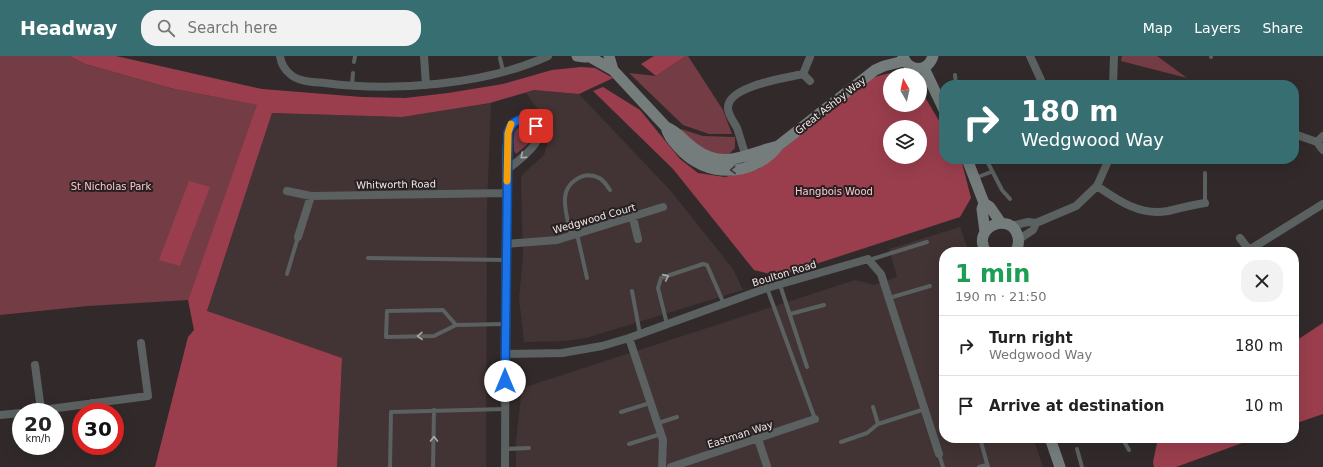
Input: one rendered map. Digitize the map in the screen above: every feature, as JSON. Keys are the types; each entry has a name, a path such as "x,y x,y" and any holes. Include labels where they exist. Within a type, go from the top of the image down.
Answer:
{"street":[{"path":"280,56 287,71 297,78 352,86 397,87 426,85 472,78 503,71 548,56"},
{"path":"424,56 426,85"},
{"name":"Great Ashby Way","path":"577,56 591,56 613,70 666,128 673,130 692,147 706,156 723,160 748,162 764,149 778,146 874,70 901,58"},
{"name":"Great Ashby Way","path":"609,56 613,70"},
{"path":"924,68 931,63 933,56"},
{"path":"1030,56 1041,80"},
{"path":"1113,80 1114,56"},
{"path":"803,74 810,58"},
{"path":"901,58 914,68"},
{"path":"803,74 810,81"},
{"path":"748,162 736,127 728,112 730,100 738,93 748,88 803,74"},
{"path":"927,74 939,100"},
{"path":"505,467 506,193 507,170 509,128 511,124 518,120 527,119 536,126 538,130 537,140 532,149 507,170"},
{"path":"1299,135 1320,139 1323,150"},
{"path":"969,164 984,202 1016,232 1018,240 1016,247"},
{"path":"985,232 992,225 1028,222 1036,223 1076,206 1097,186 1107,164"},
{"path":"1097,186 1122,203 1147,211 1167,211 1205,203"},
{"name":"Whitworth Road","path":"287,191 311,196 506,193"},
{"path":"298,237 311,196"},
{"path":"984,202 982,209 985,232 983,244 984,247"},
{"path":"1256,247 1323,204"},
{"name":"Wedgwood Court","path":"506,244 557,240 633,218 663,207"},
{"path":"633,218 638,239"},
{"path":"1018,240 1033,230 1036,223"},
{"path":"1240,238 1247,247"},
{"path":"869,260 880,274 939,454"},
{"name":"Boulton Road","path":"505,354 562,353 629,338 767,288 869,260"},
{"path":"629,338 663,440 662,467"},
{"path":"92,403 148,396 141,343"},
{"path":"35,364 40,403"},
{"path":"0,415 12,414"},
{"name":"Eastman Way","path":"671,467 816,420"},
{"path":"758,439 767,466"},
{"path":"1053,443 1060,467"}],"lane":[{"path":"354,56 354,62"},
{"path":"500,58 503,71"},
{"path":"352,86 353,73"},
{"path":"955,75 956,80"},
{"path":"988,164 1002,190 1010,199"},
{"path":"975,178 991,172"},
{"path":"1205,173 1205,203"},
{"path":"587,278 565,199 570,184 576,179 593,176 604,182 610,190"},
{"path":"287,274 298,237"},
{"path":"869,260 927,242"},
{"path":"368,258 506,260"},
{"path":"667,324 658,288 661,278 703,264 707,265 724,304"},
{"path":"780,284 807,367"},
{"path":"888,298 930,286"},
{"path":"767,288 816,420"},
{"path":"632,291 640,334"},
{"path":"790,314 824,305"},
{"path":"456,325 443,310 387,311 386,337 434,336 456,325 506,324"},
{"path":"621,412 650,403"},
{"path":"873,407 878,424"},
{"path":"390,467 391,412 505,409"},
{"path":"841,442 867,434 878,424 924,409"},
{"path":"433,467 434,410"},
{"path":"657,424 677,417"},
{"path":"629,444 661,434"},
{"path":"979,467 987,466 981,443"},
{"path":"1125,443 1129,450"},
{"path":"505,449 529,448"},
{"path":"1077,450 1082,467"},
{"path":"939,454 943,467"}],"shaded area":[{"path":"534,90 579,94 670,190 733,269 743,290 586,338 565,341 524,342 519,298 523,257 521,180 522,175 544,155 550,136 550,128 547,121 525,92"},
{"path":"491,103 487,206 486,467 337,467 342,358 207,312 272,113 402,117"},
{"path":"960,227 967,247 939,247 939,443 1035,443 1043,467 516,467 516,440 522,388 855,280 874,285 897,277 889,249"}],"green space":[{"name":"St Nicholas Park","path":"0,56 69,56 85,64 174,89 258,105 188,300 88,306 0,315"},
{"path":"69,56 116,56 262,89 362,97 405,98 448,93 503,84 552,70 581,67 595,68 613,78 579,94 534,90 490,103 402,117 272,113 207,311 342,358 337,467 155,467 188,337 194,330 188,300 257,105 174,89 85,64"},
{"path":"654,56 686,56 656,76 641,64"},
{"path":"688,56 723,110 732,134 709,134 683,125 629,73 656,76"},
{"path":"1122,56 1157,56 1187,78 1121,61"},
{"name":"Hangbois Wood","path":"883,75 883,112 927,112 927,101 939,121 939,164 962,164 971,198 960,217 779,276 754,270 673,169 593,91 603,87 640,110 680,159 698,173 725,177 759,169 867,79"},
{"path":"524,125 530,128 532,137 528,144 516,154 514,151 514,135 517,129"},
{"path":"681,129 703,136 735,137 735,148 727,156 718,158 678,132"},
{"path":"189,181 210,187 180,266 159,260"},
{"path":"1323,323 1323,414 1299,422 1299,339"},
{"path":"1157,443 1242,443 1176,467 1154,467 1153,462"}],"slow traffic":[{"path":"507,181 508,133 511,124"}],"route":[{"path":"505,381 506,193 508,133 511,124 518,120 527,119 532,121 536,126"}]}
